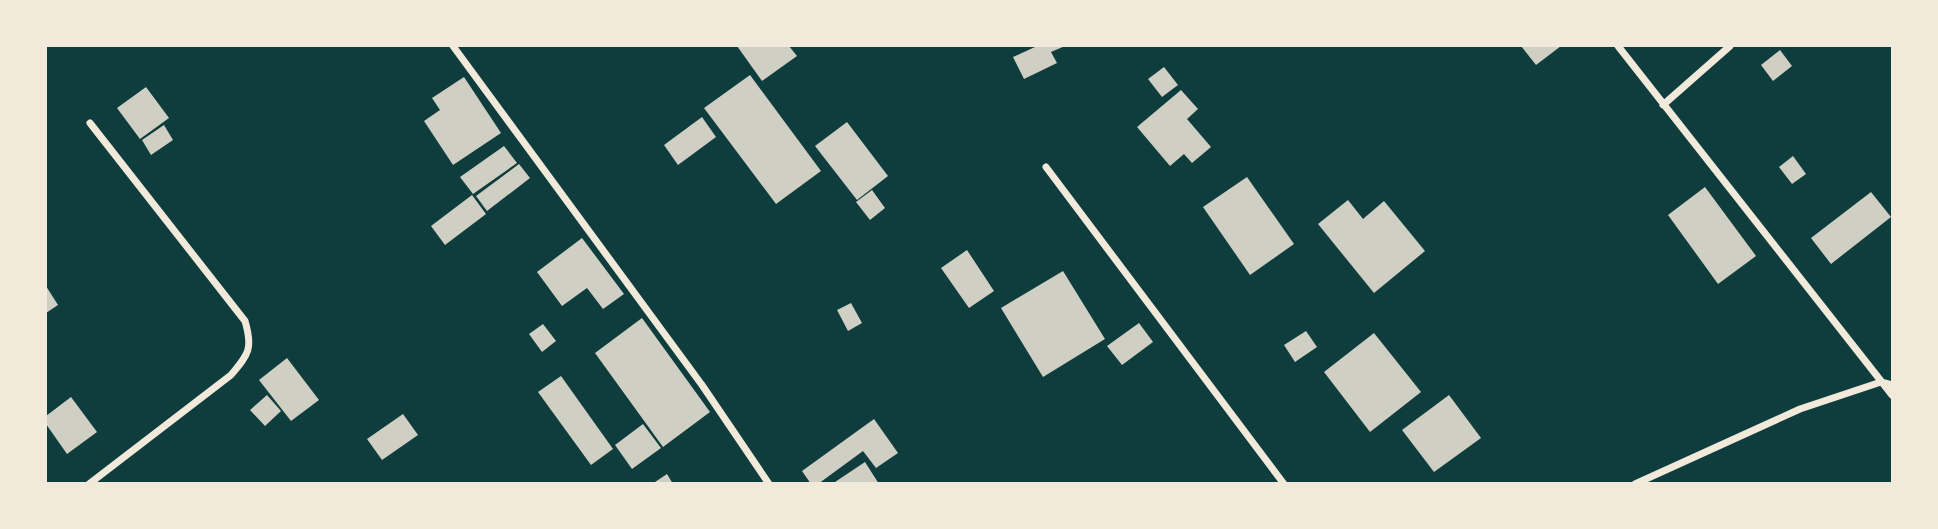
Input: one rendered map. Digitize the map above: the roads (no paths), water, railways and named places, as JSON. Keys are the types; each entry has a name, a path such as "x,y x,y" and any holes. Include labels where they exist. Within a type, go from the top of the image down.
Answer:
{"street":[{"path":"453,46 702,385 769,484"},
{"path":"1618,46 1892,395"},
{"path":"1663,104 1730,46"},
{"path":"89,484 230,375 245,358 250,345 245,321 90,123"},
{"path":"1046,167 1284,484"},
{"path":"1635,484 1800,410 1881,382 1892,384"}]}
